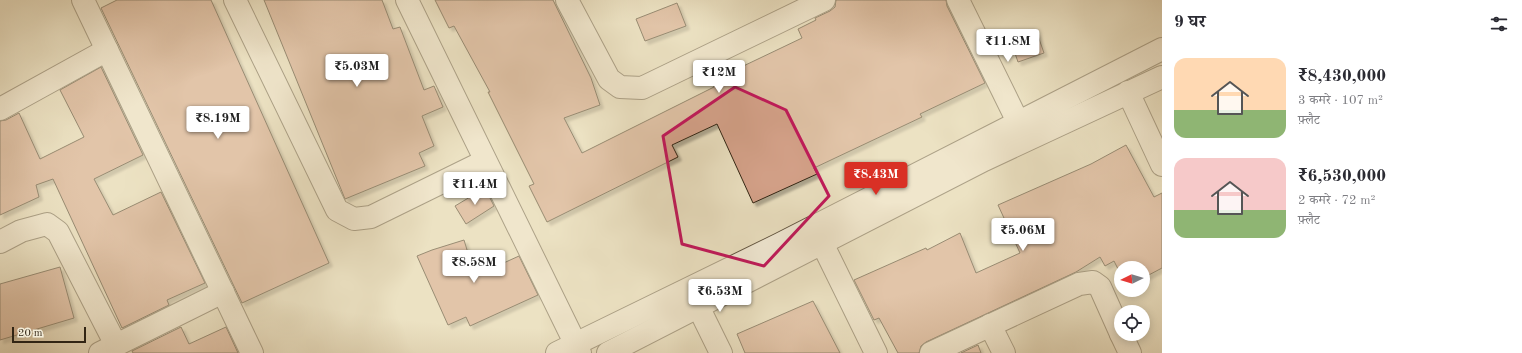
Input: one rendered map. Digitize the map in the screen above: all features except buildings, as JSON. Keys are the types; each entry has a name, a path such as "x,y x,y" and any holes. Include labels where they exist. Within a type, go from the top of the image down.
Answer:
{"street":[{"path":"83,0 252,353"},
{"path":"235,0 337,210 354,219 372,217 485,161"},
{"path":"407,0 485,161 571,350 822,243 1021,131 1162,49"},
{"path":"567,0 609,79 620,87 642,88 824,0"},
{"path":"958,0 1021,131"},
{"path":"0,109 107,50"},
{"path":"608,353 694,298 1021,131 1128,92 1162,77"},
{"path":"1128,92 1162,165"},
{"path":"0,242 21,231 47,224 58,232 108,349 223,292"},
{"path":"822,243 876,353"},
{"path":"931,353 990,324 1079,284 1092,282 1100,287 1114,318"},
{"path":"694,298 721,353"},
{"path":"990,324 1004,353"},
{"path":"1124,341 1130,353"}],"highlighted area":[{"path":"735,87 786,110 829,196 764,266 682,244 663,136"}]}
